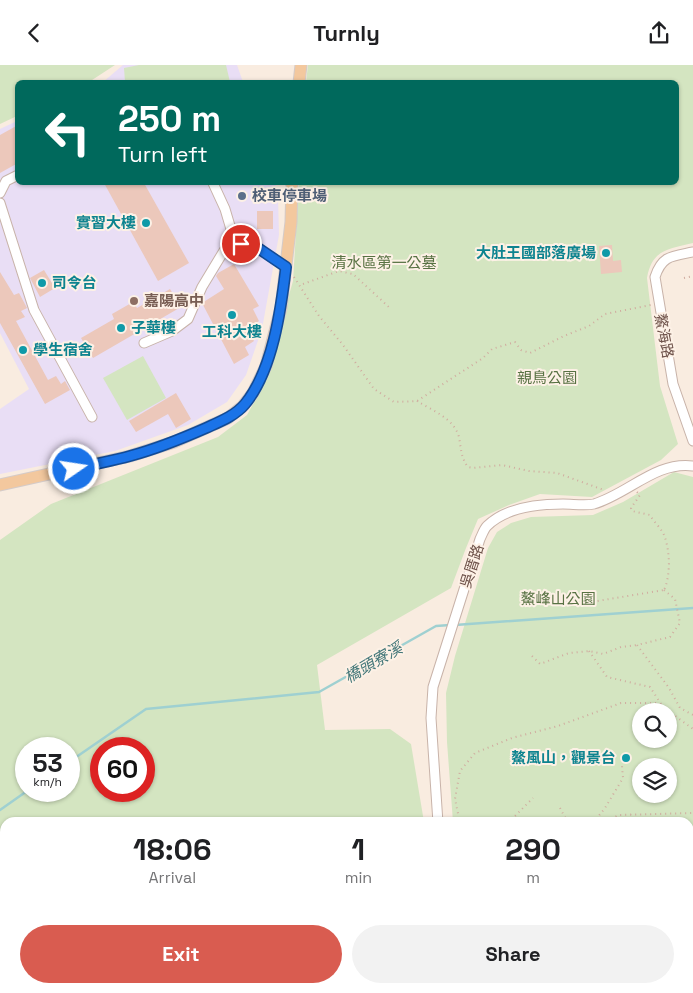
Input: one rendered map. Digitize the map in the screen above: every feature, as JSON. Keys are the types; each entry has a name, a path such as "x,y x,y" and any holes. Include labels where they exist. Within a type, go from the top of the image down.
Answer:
{"main road":[{"path":"299,80 301,65"},
{"path":"0,485 130,456 165,445 228,418 243,406 253,393 266,366 281,308 292,185"}],"street":[{"path":"0,193 6,181 15,176"},
{"path":"215,185 225,209 233,236 241,244"},
{"path":"0,203 34,310 92,417"},
{"path":"144,343 172,331 188,319 202,287 225,249 241,244 255,246 286,267"},
{"name":"鰲海路","path":"693,252 667,257 658,268 654,277 674,384 693,441"},
{"name":"吳厝路","path":"438,817 431,718 433,687 483,533 487,526 498,517 512,511 543,504 592,505 616,495 658,471 680,464 693,466"}],"path":[{"path":"286,267 319,317 343,345 374,389 394,402 416,401 483,358 492,349 515,342 521,350 530,353 564,336 589,327 605,314 658,303"},
{"path":"303,284 339,271 353,274 391,309"},
{"path":"684,278 693,276"},
{"path":"416,401 451,422 458,434 462,460 468,467 502,465 529,471 557,473 616,495"},
{"path":"635,491 640,493 640,495 630,508 632,511 650,515 664,535 669,558 668,582 664,590"},
{"path":"532,656 540,665 569,653 589,651 603,654 621,647 670,637 680,623 675,599 664,590 573,605"},
{"path":"637,645 669,689 680,708 693,715"},
{"path":"589,651 607,677 650,687 660,703"},
{"path":"459,817 455,799 460,771 475,753 512,738 558,726 621,703 632,703"},
{"path":"677,717 693,729"},
{"path":"598,817 623,778 622,767"},
{"path":"514,817 533,798"},
{"path":"560,807 565,817"},
{"path":"615,817 631,814 693,813"}],"shaded area":[{"path":"123,65 237,65 242,80 106,80"},
{"name":"嘉陽高中","path":"15,122 15,185 275,185 278,197 279,235 262,329 246,375 227,402 188,425 115,451 0,474 0,409 29,389 0,333 0,129"}],"green space":[{"path":"0,65 115,65 92,80 15,80 15,117 0,124"},
{"path":"139,65 226,65 230,80 125,80 124,68"},
{"path":"308,65 693,65 693,243 669,249 657,256 649,268 647,278 660,386 678,444 661,460 592,497 540,494 478,519 451,588 317,665 325,730 390,729 411,744 423,817 0,817 0,540 51,504 218,437 247,415 263,386 293,281 299,185 679,185 679,80 306,80"},
{"path":"143,356 166,398 127,420 103,378"},
{"name":"鰲峰山公園","path":"674,472 693,477 693,817 453,817 447,742 446,693 455,656 488,548 497,532 511,523 531,517 593,515 623,502"}],"building":[{"path":"15,127 15,165 0,173 0,135"},
{"name":"實習大樓","path":"105,185 145,185 189,263 158,281"},
{"path":"257,211 273,211 273,229 257,229"},
{"name":"大肚王國部落廣場","path":"612,245 613,261 621,260 622,272 601,274 599,246"},
{"name":"工科大樓","path":"234,264 259,306 253,309 259,321 247,329 254,341 245,347 249,355 234,364 202,303 224,289 216,276"},
{"name":"司令台","path":"44,270 55,288 40,297 30,278"},
{"name":"學生宿舍","path":"0,272 14,295 19,293 27,308 21,311 25,317 16,321 48,380 56,376 61,384 65,381 70,390 45,404 0,323"},
{"name":"子華樓","path":"170,289 181,307 93,358 81,338 114,319 112,314 133,302 137,308"},
{"path":"176,393 191,419 176,428 168,414 136,432 129,421"}],"waterway":[{"name":"橋頭寮溪","path":"455,625 693,608"},
{"name":"橋頭寮溪","path":"80,754 146,709 319,692 436,626 450,625"},
{"name":"橋頭寮溪","path":"0,810 15,799"}],"place":[{"name":"校車停車場","path":"242,196"},
{"name":"實習大樓","path":"146,223"},
{"name":"大肚王國部落廣場","path":"606,253"},
{"name":"司令台","path":"42,283"},
{"name":"嘉陽高中","path":"134,301"},
{"name":"工科大樓","path":"232,315"},
{"name":"子華樓","path":"121,328"},
{"name":"學生宿舍","path":"23,350"},
{"name":"鰲風山，觀景台","path":"626,758"}],"route":[{"path":"74,469 130,456 174,442 228,418 243,406 253,393 266,366 281,308 286,267 255,246 241,244"}],"park label":[{"name":"清水區第一公墓","path":"384,263"},
{"name":"親鳥公園","path":"547,378"}]}
